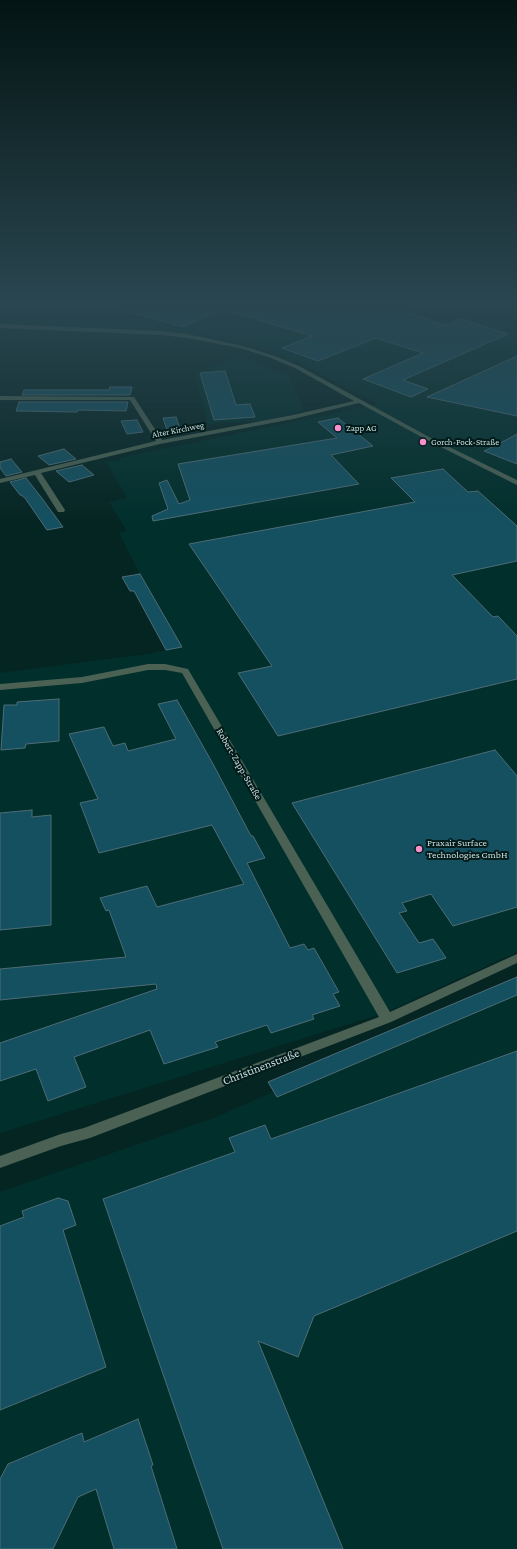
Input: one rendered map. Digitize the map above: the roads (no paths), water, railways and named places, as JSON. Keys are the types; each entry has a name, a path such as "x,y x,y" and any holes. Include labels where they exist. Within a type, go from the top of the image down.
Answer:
{"street":[{"path":"316,377 429,439 517,483"},
{"path":"0,398 132,398 160,442"},
{"name":"Alter Kirchweg","path":"0,481 160,442 309,413 360,401"},
{"path":"37,472 61,510"},
{"name":"Robert-Zapp-Straße","path":"0,687 82,680 148,667 165,667 185,671 387,1019"},
{"name":"Christinenstraße","path":"0,1162 61,1140 85,1134 387,1019 517,958"}],"place":[{"name":"Zapp AG","path":"338,428"},
{"name":"Gorch-Fock-Straße","path":"423,442"},
{"name":"Praxair Surface Technologies GmbH","path":"419,849"}]}
